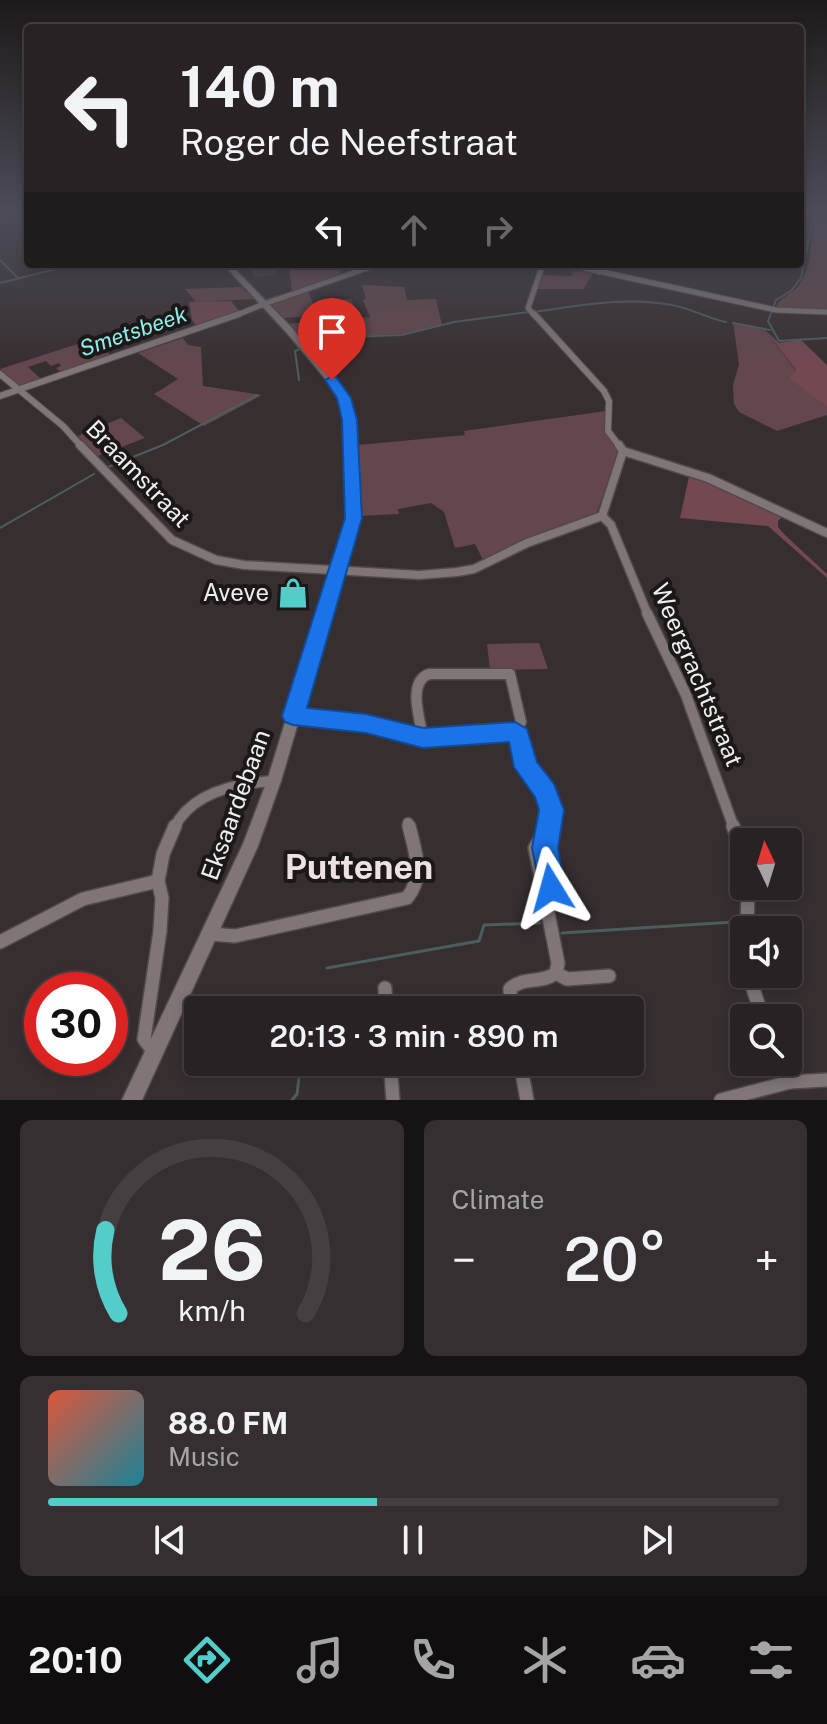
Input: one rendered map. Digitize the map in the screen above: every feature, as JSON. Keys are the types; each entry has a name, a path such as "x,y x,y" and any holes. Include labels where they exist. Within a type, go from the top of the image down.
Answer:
{"main road":[{"name":"Eksaardebaan","path":"132,1100 211,934 274,781 354,509 351,430 346,404 332,380 230,268"}],"street":[{"path":"0,396 201,329 368,268"},
{"path":"542,268 529,310 604,391 609,401 608,431 623,451 708,478 827,533"},
{"path":"582,268 772,309 827,312"},
{"path":"599,272 607,268"},
{"name":"Braamstraat","path":"0,374 63,426 104,473 181,546 203,556 235,564 419,575 474,569 527,543 602,516"},
{"path":"602,516 623,451"},
{"name":"Weergrachtstraat","path":"602,516 611,525 654,630 686,695 734,828"},
{"path":"423,738 416,685 421,677 429,674 510,674 521,722 515,732"},
{"path":"293,716 366,724 423,738 515,732"},
{"path":"510,996 510,989 517,982 550,978 556,973 558,963 547,899 552,879 545,835 551,826 552,810 546,792 526,767 519,736 515,732"},
{"path":"154,1052 144,1039 160,931 162,898 158,881 163,854 188,806 214,792 252,782 274,781"},
{"path":"211,934 235,936 407,898 415,891 419,876 408,823"},
{"path":"0,942 83,899 158,881"},
{"path":"556,973 567,979 609,976"},
{"path":"385,988 385,996"},
{"path":"391,1076 393,1100"},
{"path":"523,1076 527,1100"},
{"path":"787,1076 790,1082"},
{"path":"721,1100 790,1082 827,1080"}],"shaded area":[{"path":"808,263 827,263 827,312 775,309 798,286"},
{"path":"289,268 339,268 340,275 292,291"},
{"path":"574,271 593,273 583,289 538,289 543,275 571,276"},
{"path":"362,285 404,287 407,300 436,299 442,325 404,334 351,336 307,346 287,324 310,322 309,316 283,318 269,304 308,290 317,316 345,314 340,300 351,299 360,318 370,317 363,300 366,299"},
{"path":"241,287 254,299 196,302 185,289"},
{"path":"231,301 239,311 198,328 192,320 189,302"},
{"path":"733,323 765,330 796,371 789,378 827,407 827,415 777,431 739,412 734,404 733,385 739,364"},
{"path":"765,330 779,343 801,340 827,365 827,407 789,378 796,370"},
{"path":"96,338 110,355 61,372 56,368 61,366 59,363 51,366 46,361 28,367 41,379 20,387 0,369"},
{"path":"183,338 188,345 201,347 203,386 262,395 204,426 154,394 178,379 138,353"},
{"path":"606,411 605,431 619,452 597,512 590,517 483,560 475,544 455,548 444,512 431,503 398,509 399,514 359,516 358,445 465,435 464,431"},
{"path":"121,418 145,438 95,457 78,436"},
{"path":"690,472 827,534 827,537 782,517 778,521 778,527 784,534 827,574 827,578 768,526 680,518"},
{"path":"539,643 548,669 490,670 487,644"}],"waterway":[{"path":"3,263 18,278"},
{"path":"0,283 69,268"},
{"path":"803,268 801,278 791,291 776,300 768,321 779,341 827,338"},
{"name":"Smetsbeek","path":"266,300 279,296"},
{"path":"533,312 637,301 679,306 726,322"},
{"path":"309,347 347,337 402,335 454,322 528,312"},
{"path":"733,323 770,330"},
{"path":"299,380 295,351 300,349"},
{"path":"108,467 163,445 257,395"},
{"path":"0,528 94,474"},
{"path":"562,933 730,922"},
{"path":"327,968 479,941 484,925 540,923"},
{"path":"292,1100 297,1094 299,1076"}],"place":[{"name":"Aveve","path":"293,593"}],"district":[{"name":"Puttenen","path":"359,867"}],"route":[{"path":"332,380 344,398 350,420 353,518 293,716 380,726 423,738 506,730 515,732 519,736 526,767 546,792 552,810 551,826 545,835 551,888"}]}
